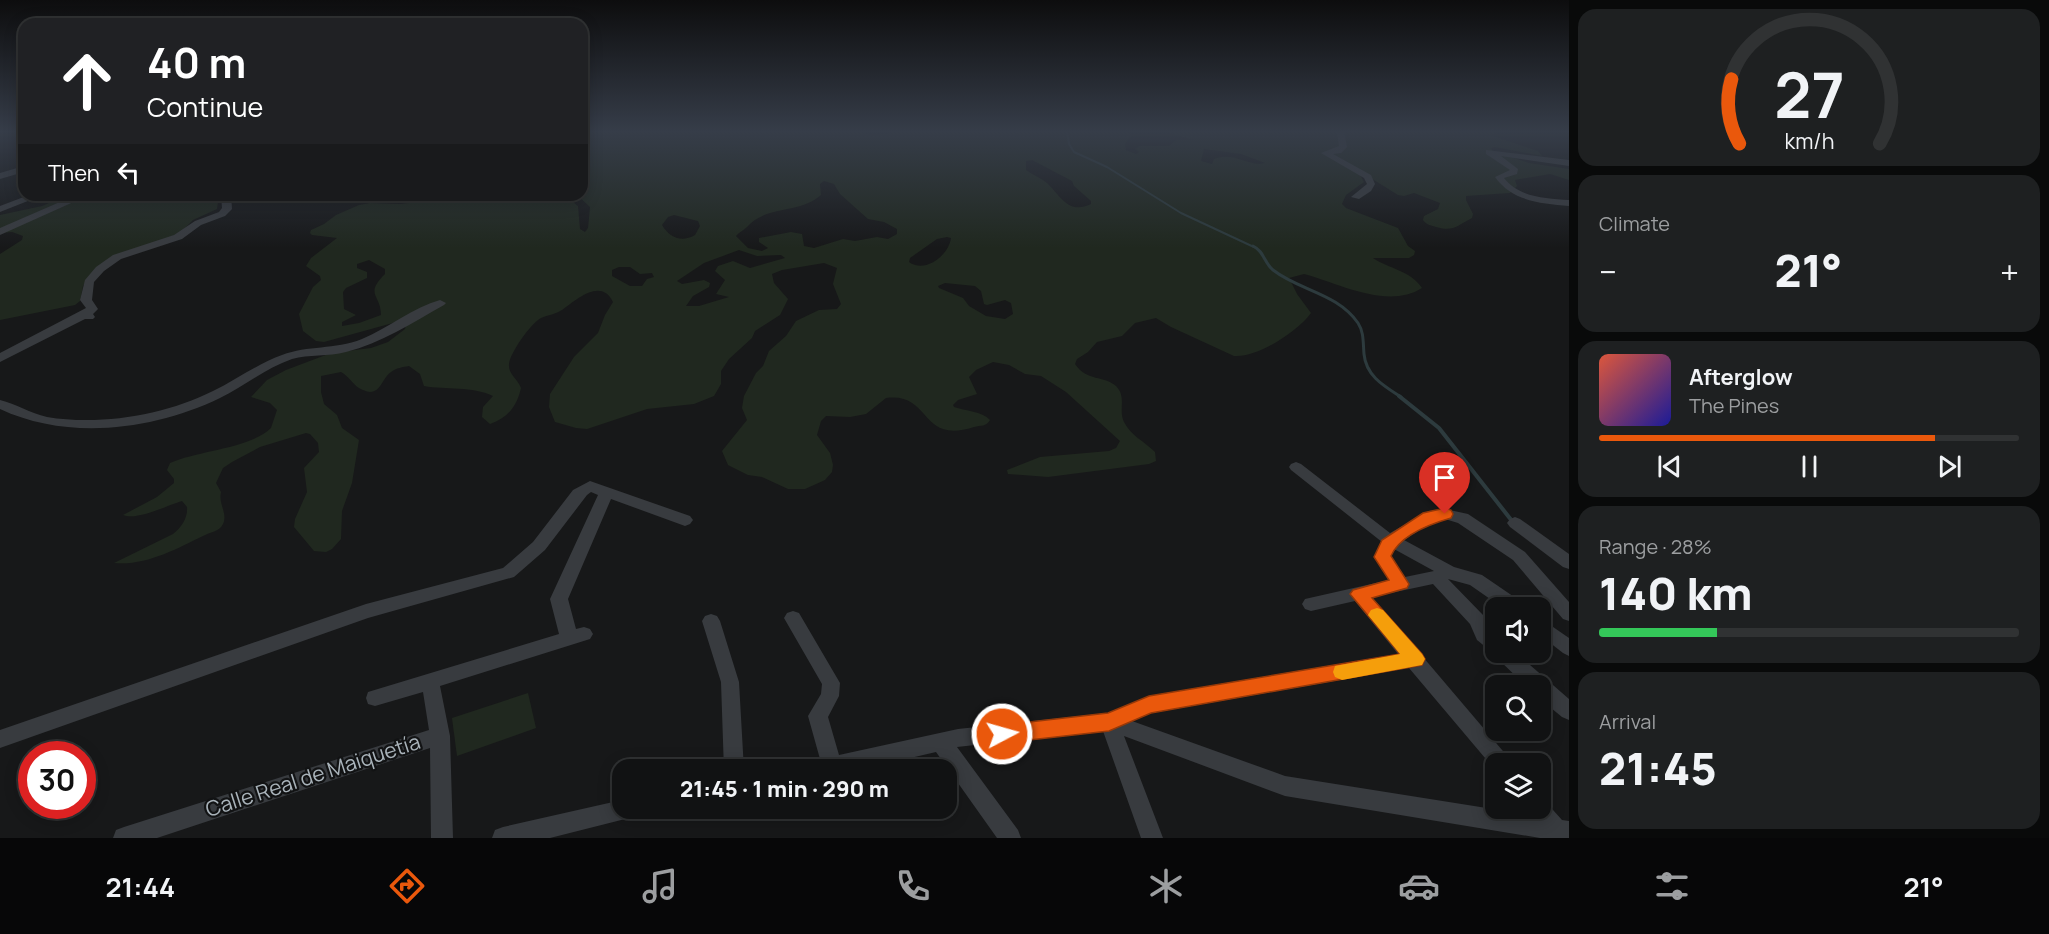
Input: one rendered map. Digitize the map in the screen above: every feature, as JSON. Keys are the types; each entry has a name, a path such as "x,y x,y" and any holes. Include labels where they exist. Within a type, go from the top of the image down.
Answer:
{"street":[{"path":"1356,170 1368,177 1371,184 1368,189 1356,197"},
{"path":"1514,170 1499,177 1515,193 1569,203"},
{"path":"0,176 18,171"},
{"path":"0,209 22,201"},
{"path":"0,232 70,201"},
{"path":"0,358 87,316 92,309 86,300 88,282 100,269 117,257 178,237 198,223 222,214 227,209 226,201"},
{"path":"0,404 16,414 75,424 118,423 166,413 207,399 262,371 271,364 291,356 343,349 440,303"},
{"path":"1296,467 1391,540 1442,574 1477,620 1485,637"},
{"path":"0,739 366,610 508,573 524,563 565,514 581,489 590,486 686,520"},
{"path":"375,698 577,635 559,599 607,492"},
{"path":"1401,584 1382,557 1391,540 1429,517 1445,514 1463,518 1519,556 1569,614"},
{"path":"1515,523 1569,563"},
{"path":"1311,604 1442,574 1476,580 1500,597"},
{"path":"1359,594 1492,753"},
{"path":"793,618 831,683 830,696 818,716 822,759"},
{"path":"711,621 730,682 734,759"},
{"path":"1551,630 1569,633"},
{"path":"1551,634 1569,648"},
{"path":"861,759 941,742 1109,722 1149,705 1415,659"},
{"path":"1514,663 1528,675"},
{"path":"430,681 440,736"},
{"path":"1551,695 1569,711"},
{"path":"1109,722 1285,786 1563,831"},
{"path":"1109,722 1152,838"},
{"name":"Calle Real de Maiquetía","path":"124,838 440,736 442,838"},
{"path":"941,742 1010,838"},
{"path":"503,838 565,831 612,815"},
{"path":"1550,819 1563,831"}],"shaded area":[{"path":"588,170 1026,170 1047,183 1071,206 1083,207 1091,204 1091,201 1074,186 1072,181 1051,170 1569,170 1569,180 1550,174 1515,180 1517,186 1510,193 1466,196 1473,214 1472,218 1447,229 1430,225 1423,220 1424,216 1438,209 1440,203 1414,193 1398,195 1361,172 1359,173 1364,182 1346,195 1342,204 1346,208 1398,228 1408,246 1415,251 1414,255 1409,258 1373,258 1412,277 1422,288 1409,294 1379,296 1304,274 1289,278 1311,313 1296,328 1276,342 1243,356 1234,356 1156,318 1135,323 1122,336 1097,342 1077,359 1075,364 1090,376 1106,380 1119,390 1124,422 1134,435 1155,452 1156,461 1149,464 1048,477 1008,474 1007,470 1040,457 1109,451 1116,448 1120,441 1066,392 1041,376 1025,374 1009,365 993,362 976,370 969,377 977,394 958,400 953,405 987,417 990,420 985,425 956,431 944,429 934,424 911,403 901,398 886,398 866,414 850,417 826,416 821,421 817,435 830,453 832,472 825,480 805,489 788,489 762,477 748,475 728,465 722,451 747,420 742,408 744,396 756,373 763,366 769,351 786,336 796,321 819,310 837,309 841,304 833,284 837,268 824,263 782,270 772,274 774,283 788,299 780,315 755,331 752,338 729,359 721,371 721,384 714,396 694,404 647,409 587,429 555,422 549,407 550,394 574,357 598,333 613,302 602,291 581,296 560,311 541,318 527,332 513,353 509,364 510,371 521,388 517,400 507,415 490,424 482,417 483,407 493,396 468,389 424,386 420,374 409,366 391,372 380,387 373,392 360,389 341,372 321,376 324,404 337,415 342,428 359,440 352,483 342,511 341,539 332,549 326,552 314,551 294,527 295,519 307,492 304,468 319,452 318,443 306,433 260,447 223,468 216,483 221,492 224,516 223,524 219,529 149,559 114,563 173,534 184,522 187,507 182,501 136,516 123,515 157,497 174,483 174,479 167,470 170,463 237,445 262,435 271,428 277,410 270,403 251,397 267,380 286,370 331,353 371,348 388,342 405,329 406,322 400,321 324,342 316,341 303,331 299,314 313,287 321,280 320,276 306,266 311,258 337,238 312,235 311,230 336,215 370,203 572,201 578,206 580,229 585,232 588,228 590,207 584,201 588,201","holes":["824,181 834,184 840,194 868,219 884,222 897,229 897,234 888,239 877,237 855,241 843,239 814,248 804,246 802,234 791,232 759,238 759,242 768,248 762,251 748,248 736,236 764,215 813,201 821,195 820,184","674,215 698,221 700,226 695,235 680,239 668,233 662,225 668,217","951,238 946,251 935,261 922,266 909,262 910,258 937,239","739,250 757,256 781,255 785,258 750,268 733,261 718,266 715,271 725,280 716,294 729,297 699,306 686,306 693,296 709,287 710,283 704,280 682,284 677,281 704,263","369,260 385,269 385,274 375,291 381,315 342,326 342,322 356,315 344,309 343,292 346,288 367,278 367,272 357,268 357,264","619,267 630,267 640,274 652,273 654,277 647,279 642,286 630,286 612,276 612,270","945,283 975,286 981,291 984,304 1005,300 1011,303 1013,314 1005,319 986,316 969,306 963,298 938,286"]},
{"path":"54,201 218,201 217,209 193,220 183,230 168,239 136,249 89,277 83,286 80,301 75,305 0,320 0,254 22,240 23,236 12,232 0,233 0,215 42,206"},
{"path":"528,693 536,728 457,756 452,718"}],"waterway":[{"path":"1112,170 1181,213 1255,248"},
{"path":"1255,248 1273,270 1340,305 1349,313 1361,330 1365,362 1368,368 1377,380 1401,397"},
{"path":"1399,396 1439,428 1512,521"}],"slow traffic":[{"path":"1342,672 1415,659 1377,615"}],"route":[{"path":"1002,734 1109,722 1149,705 1415,659 1359,594 1401,584 1382,557 1388,544 1429,517 1445,514"}]}
